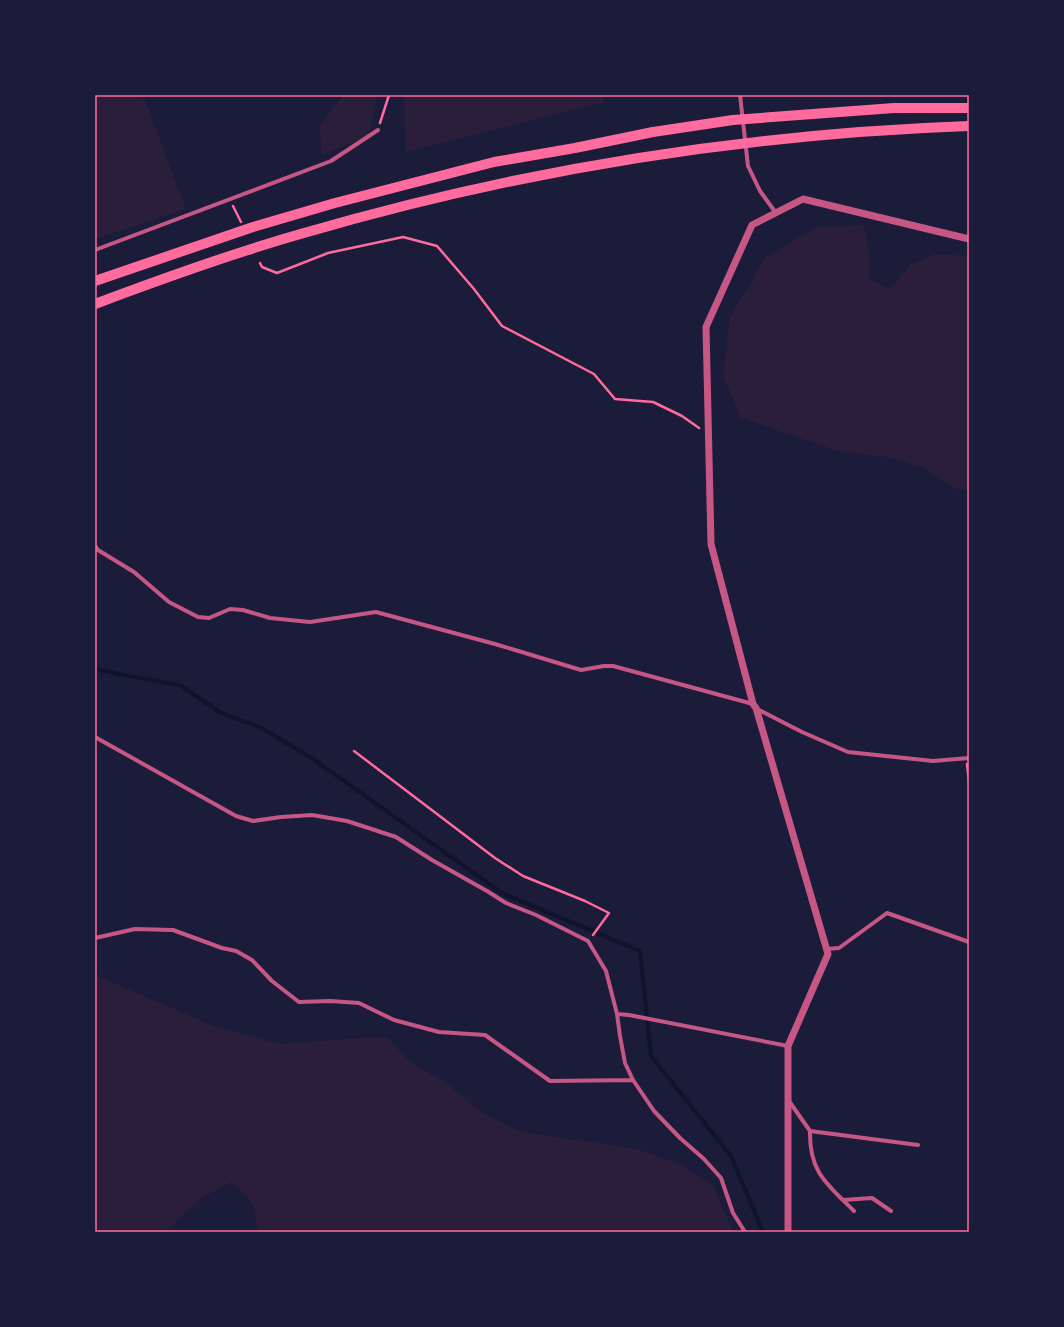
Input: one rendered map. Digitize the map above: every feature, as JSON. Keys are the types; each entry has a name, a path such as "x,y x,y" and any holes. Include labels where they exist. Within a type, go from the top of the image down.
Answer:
{"highway":[{"path":"95,281 253,227 335,203 494,162 575,148 653,132 733,120 894,108 969,108"},
{"path":"95,304 190,269 303,233 461,191 597,164 708,147 884,130 969,126"}],"street":[{"path":"740,95 748,166 760,191 776,213"},
{"path":"95,250 331,161 378,130"},
{"path":"788,1232 788,1046 828,954 755,706 711,544 706,327 752,225 803,200 969,239"},
{"path":"95,546 98,550 134,572 169,602 198,618 210,618 230,609 243,610 270,618 310,622 376,612 495,644 581,670 613,666 755,706 802,732 848,752 933,761 968,758"},
{"path":"95,737 236,816 252,821 312,815 347,821 396,837 432,860 506,903 536,915 588,941 606,971 618,1014 625,1063 633,1080 654,1111 680,1138 704,1159 721,1178 733,1213 744,1232"},
{"path":"827,949 839,948 887,913 969,942"},
{"path":"95,938 135,929 173,930 222,948 236,950 252,960 272,982 299,1002 330,1001 359,1003 394,1020 438,1032 485,1035 550,1081 633,1080"},
{"path":"618,1014 788,1046"},
{"path":"788,1099 810,1131 810,1146 815,1165 827,1185 854,1210"},
{"path":"810,1131 918,1145"},
{"path":"843,1200 872,1198 891,1211"}],"path":[{"path":"378,130 389,95"},
{"path":"230,198 241,223"},
{"path":"260,263 262,267 278,272 328,253 403,237 437,246 474,288 502,326 594,374 615,399 653,402 682,416 709,435"},
{"path":"354,751 495,858 523,876 585,901 609,913 592,938"},
{"path":"968,758 969,781"}],"shaded area":[{"path":"95,95 143,95 186,209 95,239"},
{"path":"343,95 378,95 368,136 322,155 319,126"},
{"path":"404,95 603,95 604,102 406,152"},
{"path":"864,225 869,252 870,279 889,289 911,265 935,254 969,256 969,490 956,489 925,468 887,457 838,451 741,418 723,375 730,317 766,257 817,227"},
{"path":"95,975 214,1026 280,1044 359,1038 388,1038 409,1061 446,1083 483,1113 522,1132 637,1149 679,1164 714,1186 733,1232 259,1232 252,1203 232,1182 201,1198 166,1232 95,1232"}],"waterway":[{"path":"95,669 180,685 221,713 260,727 313,759 502,893 640,951 651,1056 731,1156 763,1232"}]}
